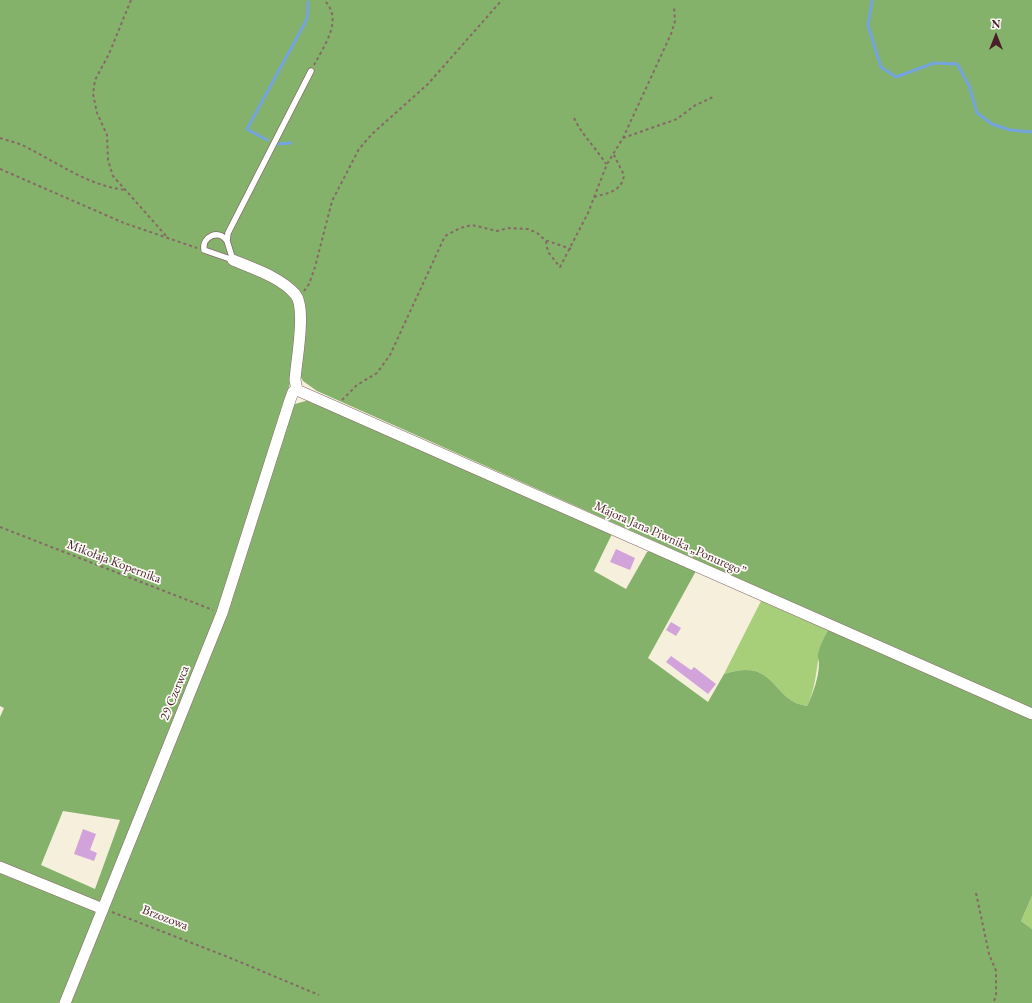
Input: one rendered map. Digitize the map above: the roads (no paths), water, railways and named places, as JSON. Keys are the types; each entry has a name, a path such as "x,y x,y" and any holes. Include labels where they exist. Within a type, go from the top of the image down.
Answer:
{"street":[{"path":"233,260 278,280 296,295 300,308 295,380 297,390"},
{"name":"Majora Jana Piwnika „Ponurego”","path":"297,390 1032,714"},
{"name":"29 Czerwca","path":"65,1003 222,613 290,400 293,392 297,390"},
{"path":"0,867 104,909"}],"lane":[{"path":"233,260 227,240 228,233 250,186 311,71"},
{"path":"227,240 224,236 217,234 210,236 204,246 204,250 233,260"}],"waterway":[{"path":"872,0 868,26 881,67 896,77 934,63 957,64 969,85 977,113 992,124 1010,130 1032,132"},
{"path":"267,140 247,129 307,19 308,2"},
{"path":"276,144 291,143"}]}
